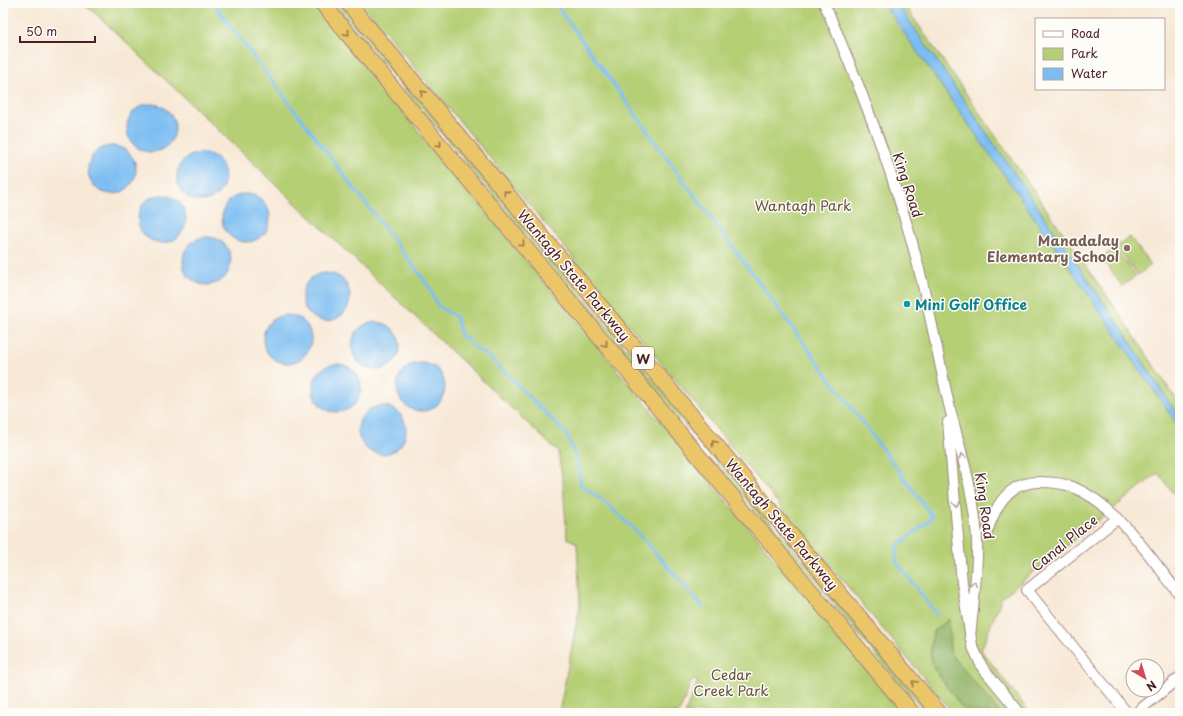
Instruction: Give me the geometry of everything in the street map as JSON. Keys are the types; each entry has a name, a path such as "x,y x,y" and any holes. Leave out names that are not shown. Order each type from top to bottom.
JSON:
{"highway":[{"name":"Wantagh State Parkway","path":"322,3 912,713"},
{"name":"Wantagh State Parkway","path":"348,3 939,713"}],"street":[{"name":"King Road","path":"824,3 865,99 911,240 965,466 976,524 976,564 970,637"},
{"name":"King Road","path":"944,382 962,583 970,637 974,652 982,667 1020,713"},
{"path":"987,532 994,512 1001,501 1016,487 1027,482 1052,482 1075,487 1098,501 1118,518 1180,596"},
{"name":"Canal Place","path":"1118,518 1027,590 1127,713"},
{"path":"1136,713 1180,677"}],"green space":[{"name":"Cedar Creek Park","path":"80,3 312,3 903,713 685,713 698,681 692,680 679,713 559,713 580,605 577,543 567,538 563,483 558,452 94,12"},
{"path":"333,3 340,3 930,713 925,713 885,666"},
{"name":"Wantagh Park","path":"361,3 903,3 1127,325 1180,405 1180,502 1158,473 1002,597 981,650 1030,713 953,713"},
{"path":"1130,237 1151,265 1138,275 1117,246"},
{"path":"1115,248 1136,276 1122,286 1102,258"},
{"path":"949,619 950,653 1000,713 966,713 934,669 930,654 933,632"}],"water":[{"path":"883,3 897,3 1124,332 1180,419 1180,428 1079,281"},
{"path":"146,104 156,104 165,108 171,114 174,119 174,137 165,148 156,152 146,152 137,148 131,142 127,133 127,123 131,114 137,108"},
{"path":"107,146 117,146 126,150 132,156 135,161 135,179 126,190 117,194 107,194 98,190 92,184 88,175 88,165 92,156 98,150"},
{"path":"196,153 206,153 218,160 225,172 225,182 218,194 206,201 196,201 188,197 181,190 177,182 177,172 181,164 188,157"},
{"path":"241,194 251,194 260,198 266,204 269,209 269,227 260,238 251,242 241,242 232,238 226,232 222,223 222,213 226,204 232,198"},
{"path":"157,195 167,195 179,202 186,214 186,224 179,236 167,243 157,243 149,239 142,232 138,224 138,214 142,206 149,199"},
{"path":"202,237 212,237 221,241 227,247 230,252 230,270 221,281 212,285 202,285 193,281 187,275 183,266 183,256 187,247 193,241"},
{"path":"321,273 331,273 340,277 346,283 349,288 349,306 340,317 331,321 321,321 312,317 306,311 302,302 302,292 306,283 312,277"},
{"path":"282,315 292,315 301,319 307,325 310,330 310,348 301,359 292,363 282,363 273,359 267,353 263,344 263,334 267,325 273,319"},
{"path":"371,322 381,322 393,329 400,341 400,351 393,363 381,370 371,370 363,366 356,359 352,351 352,341 356,333 363,326"},
{"path":"416,363 426,363 435,367 441,373 444,378 444,396 435,407 426,411 416,411 407,407 401,401 397,392 397,382 401,373 407,367"},
{"path":"332,364 342,364 354,371 361,383 361,393 354,405 342,412 332,412 324,408 317,401 313,393 313,383 317,375 324,368"},
{"path":"377,406 387,406 396,410 402,416 405,421 405,439 396,450 387,454 377,454 368,450 362,444 358,435 358,425 362,416 368,410"}],"waterway":[{"path":"213,3 428,285 438,306 456,317 461,336 469,340 476,349 486,354 566,433 576,457 581,485 598,497 631,526 703,607"},
{"path":"555,3 672,165 932,516 929,521 897,546 896,561 937,615"}],"place":[{"name":"Manadalay Elementary School","path":"1127,248"},
{"name":"Mini Golf Office","path":"907,304"}]}
